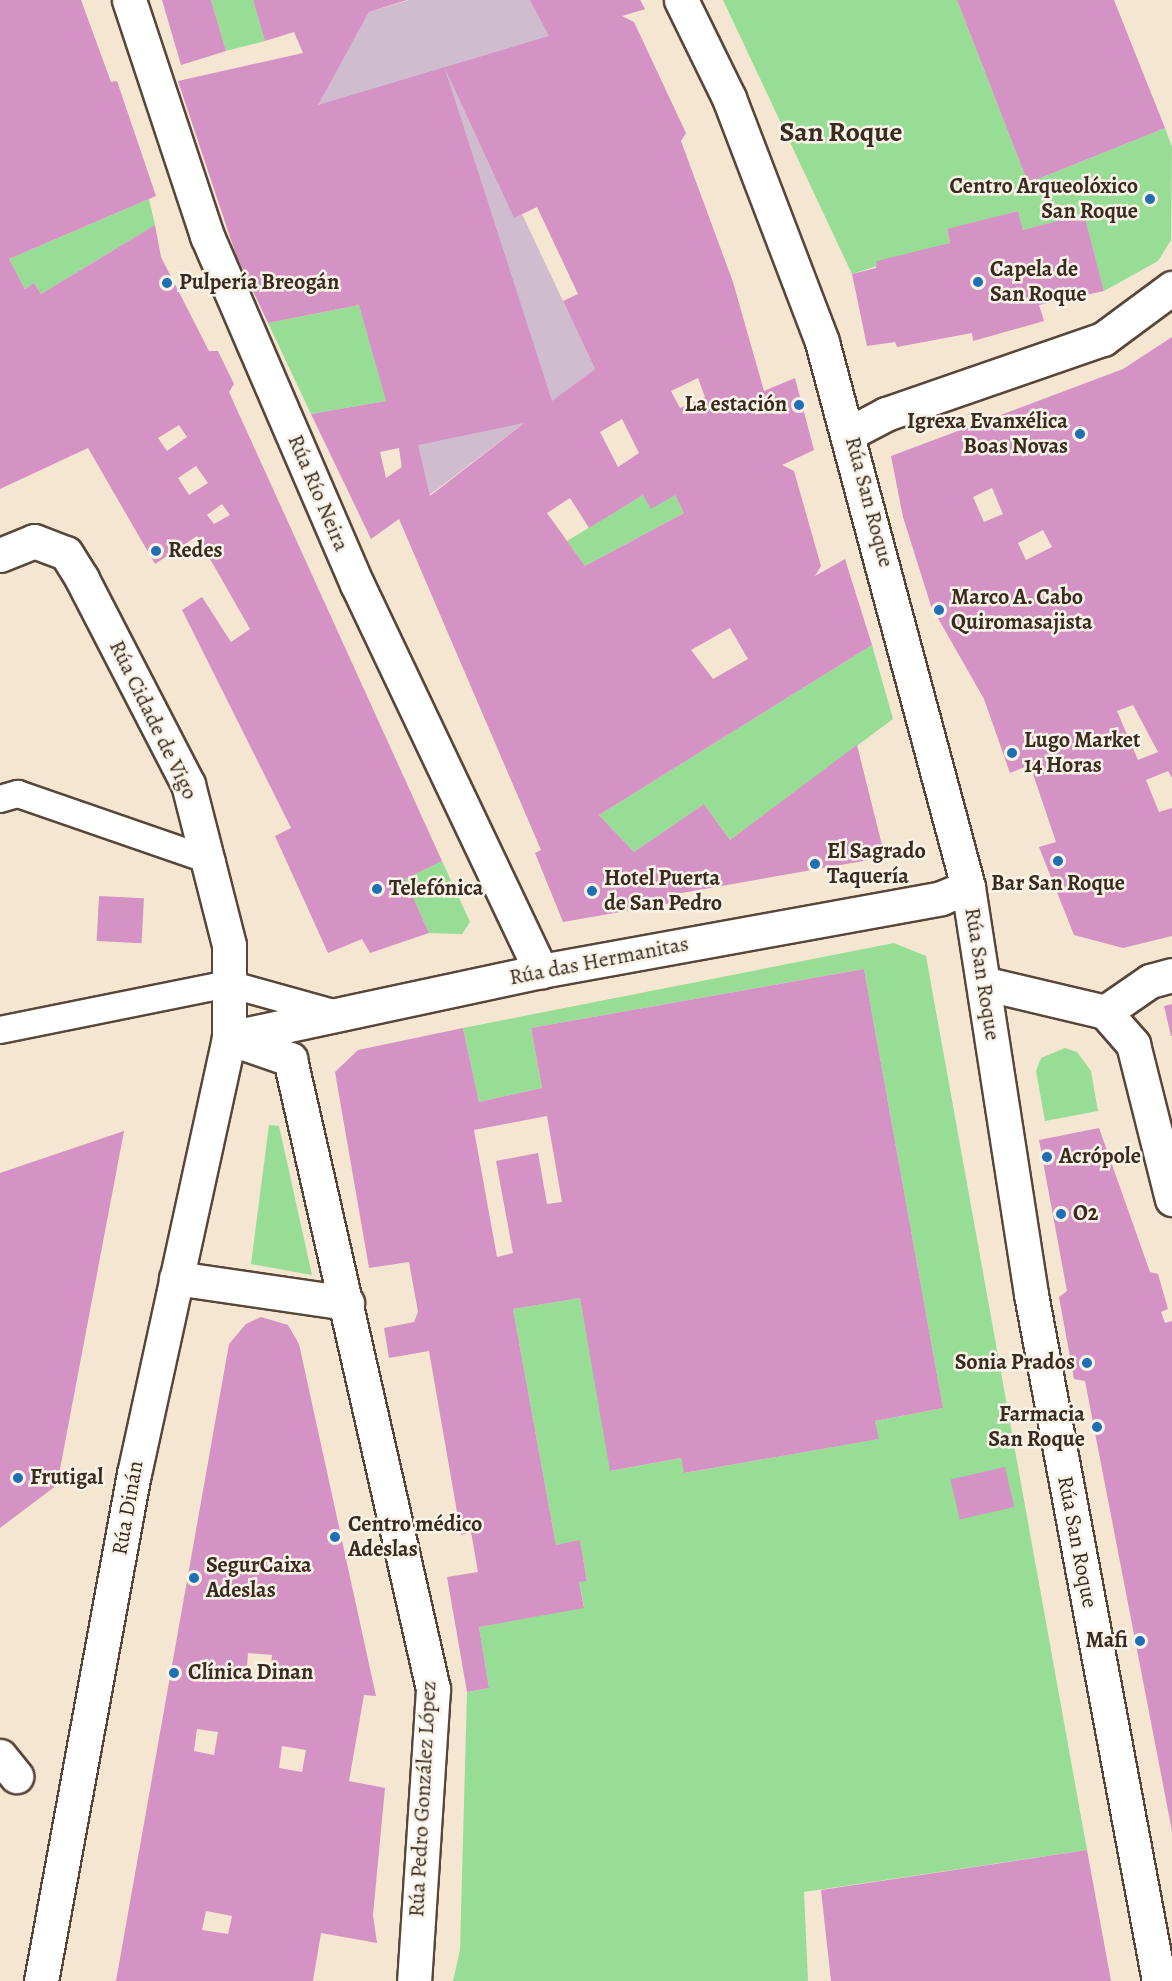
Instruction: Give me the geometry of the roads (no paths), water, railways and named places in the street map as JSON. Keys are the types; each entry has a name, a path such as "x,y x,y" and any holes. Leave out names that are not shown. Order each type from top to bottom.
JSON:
{"street":[{"name":"Rúa Río Neira","path":"129,0 207,236 357,584 541,971"},
{"name":"Rúa San Roque","path":"681,0 733,109 850,433 968,887 987,984 1033,1306 1159,1981"},
{"path":"850,433 886,414 1103,339 1172,288"},
{"name":"Rúa Cidade de Vigo","path":"0,555 34,541 66,553 188,784 212,861 229,945 229,1038"},
{"name":"Rúa das Hermanitas","path":"229,1038 541,971 941,897 968,887"},
{"path":"1105,1012 1150,981 1172,975"},
{"path":"987,984 1105,1012 1133,1044 1172,1199"},
{"name":"Rúa Dinán","path":"41,1981 134,1473 229,1038"},
{"name":"Rúa Pedro González López","path":"229,1038 290,1059 433,1689 414,1981"},
{"path":"176,1278 347,1303"}],"lane":[{"path":"0,799 18,794 212,861"},
{"path":"0,1030 229,984 337,1014"}],"place":[{"name":"Centro Arqueolóxico San Roque","path":"1150,199"},
{"name":"Capela de San Roque","path":"978,282"},
{"name":"Pulpería Breogán","path":"167,283"},
{"name":"La estación","path":"799,405"},
{"name":"Igrexa Evanxélica Boas Novas","path":"1080,434"},
{"name":"Redes","path":"156,551"},
{"name":"Marco A. Cabo Quiromasajista","path":"939,610"},
{"name":"Lugo Market 14 Horas","path":"1012,753"},
{"name":"Bar San Roque","path":"1058,861"},
{"name":"El Sagrado Taquería","path":"815,864"},
{"name":"Telefónica","path":"377,889"},
{"name":"Hotel Puerta de San Pedro","path":"592,891"},
{"name":"Acrópole","path":"1047,1157"},
{"name":"O2","path":"1061,1214"},
{"name":"Sonia Prados","path":"1087,1363"},
{"name":"Farmacia San Roque","path":"1097,1427"},
{"name":"Frutigal","path":"18,1478"},
{"name":"Centro médico Adeslas","path":"335,1537"},
{"name":"SegurCaixa Adeslas","path":"194,1578"},
{"name":"Mafi","path":"1140,1641"},
{"name":"Clínica Dinan","path":"174,1673"}],"district":[{"name":"San Roque","path":"841,132"}]}
